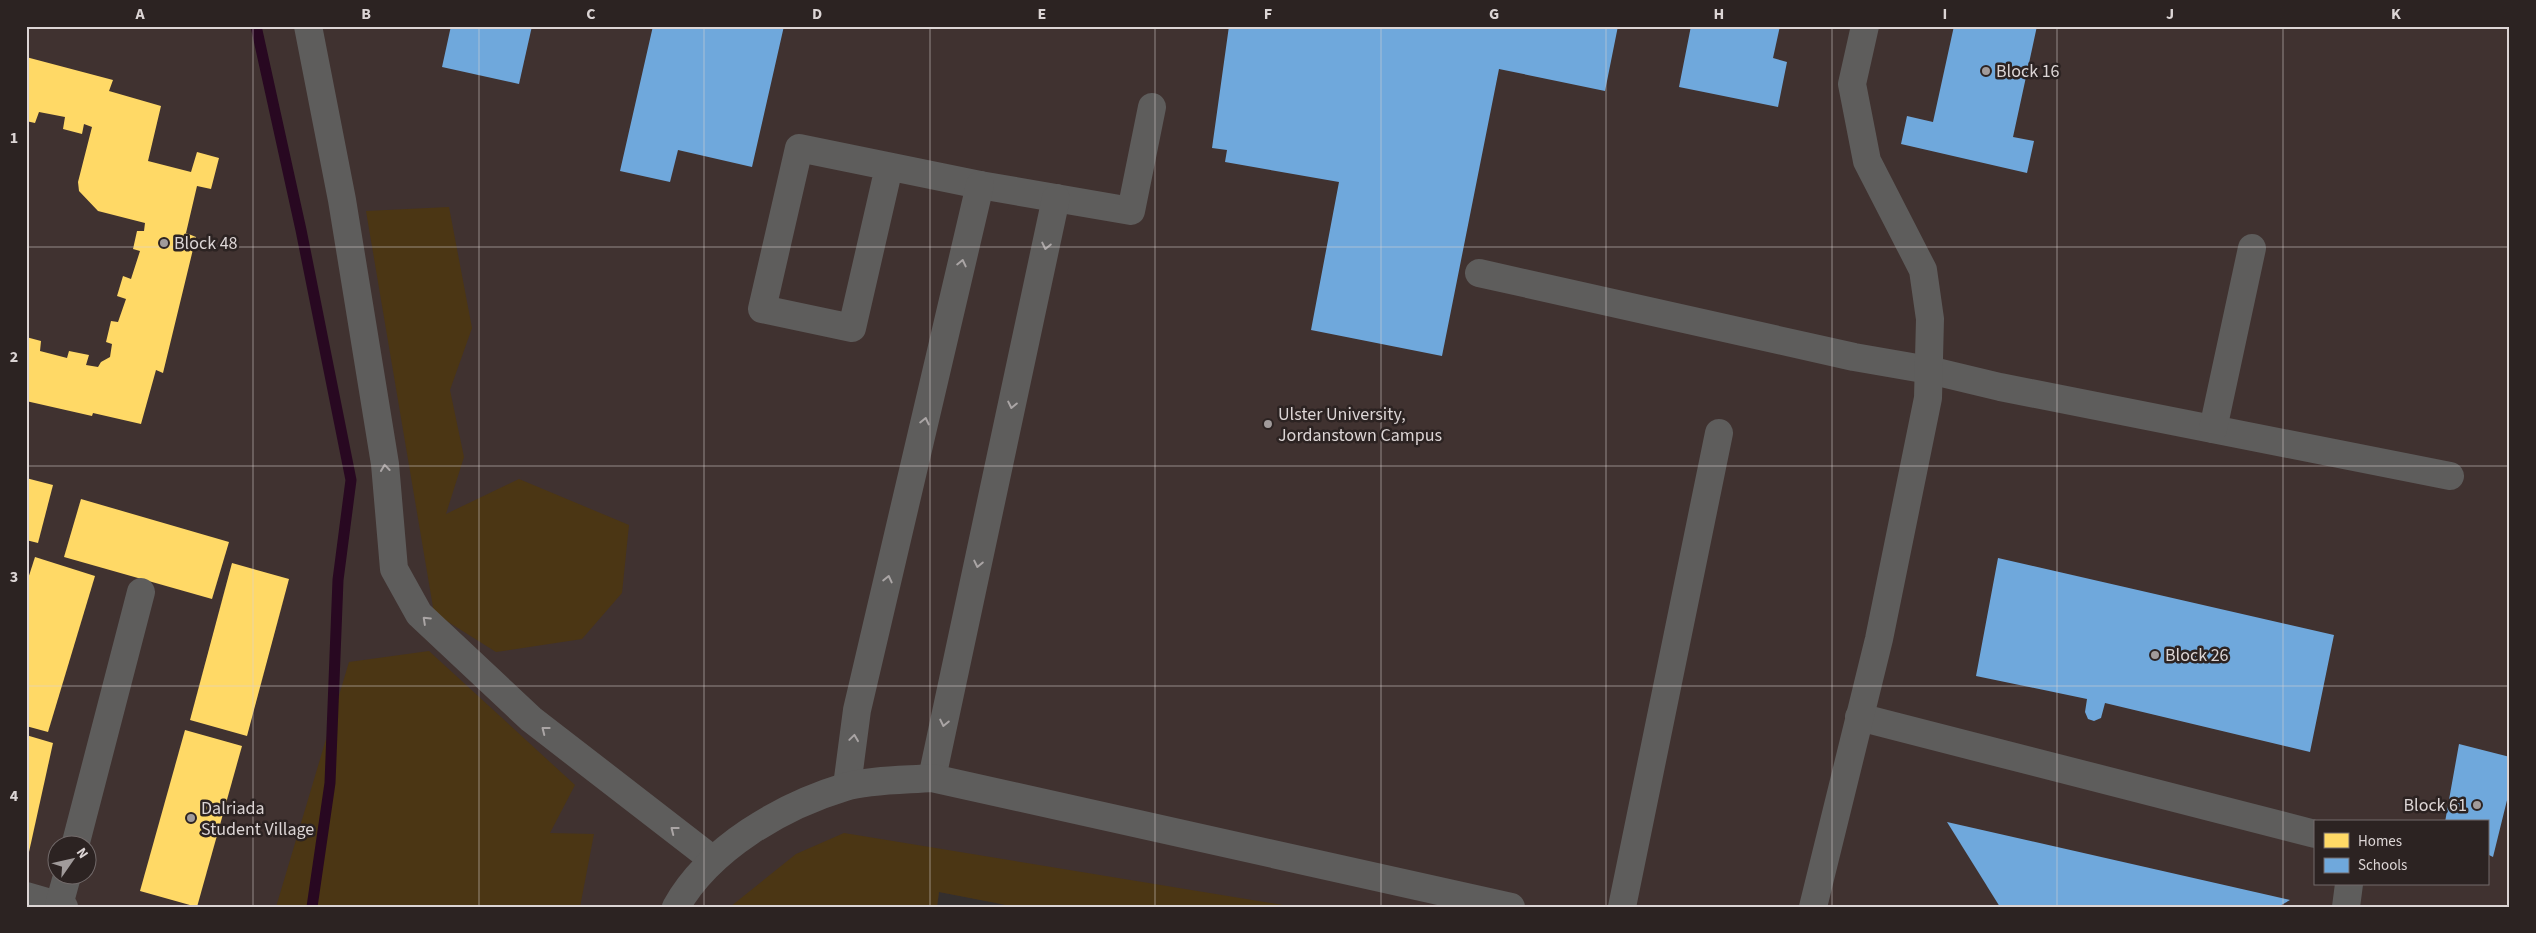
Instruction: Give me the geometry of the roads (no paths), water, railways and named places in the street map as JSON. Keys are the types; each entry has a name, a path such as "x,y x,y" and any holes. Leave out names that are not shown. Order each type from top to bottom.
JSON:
{"lane":[{"path":"308,26 342,200 385,464 394,569 419,614 531,719 712,859"},
{"path":"1813,907 1879,639 1928,398 1930,319 1923,270 1867,160 1852,84 1865,26"},
{"path":"889,167 852,328 762,309 799,148 980,186 1131,211 1152,107"},
{"path":"847,786 858,710 980,186"},
{"path":"932,778 1056,198"},
{"path":"2213,429 2252,248"},
{"path":"1478,273 1854,357 1929,370 2450,476"},
{"path":"1622,907 1719,434"},
{"path":"77,836 141,592"},
{"path":"1859,717 2314,834"},
{"path":"676,907 712,859 780,811 847,786 932,778 1511,907"},
{"path":"26,896 61,906 65,886"},
{"path":"2346,907 2348,886"}],"waterway":[{"path":"256,26 301,230 351,480 338,580 330,783 312,907"}],"place":[{"name":"Block 16","path":"1986,71"},
{"name":"Block 48","path":"164,243"},
{"name":"Ulster University, Jordanstown Campus","path":"1268,424"},
{"name":"Block 26","path":"2155,655"},
{"name":"Block 61","path":"2477,805"},
{"name":"Dalriada Student Village","path":"191,818"}]}
